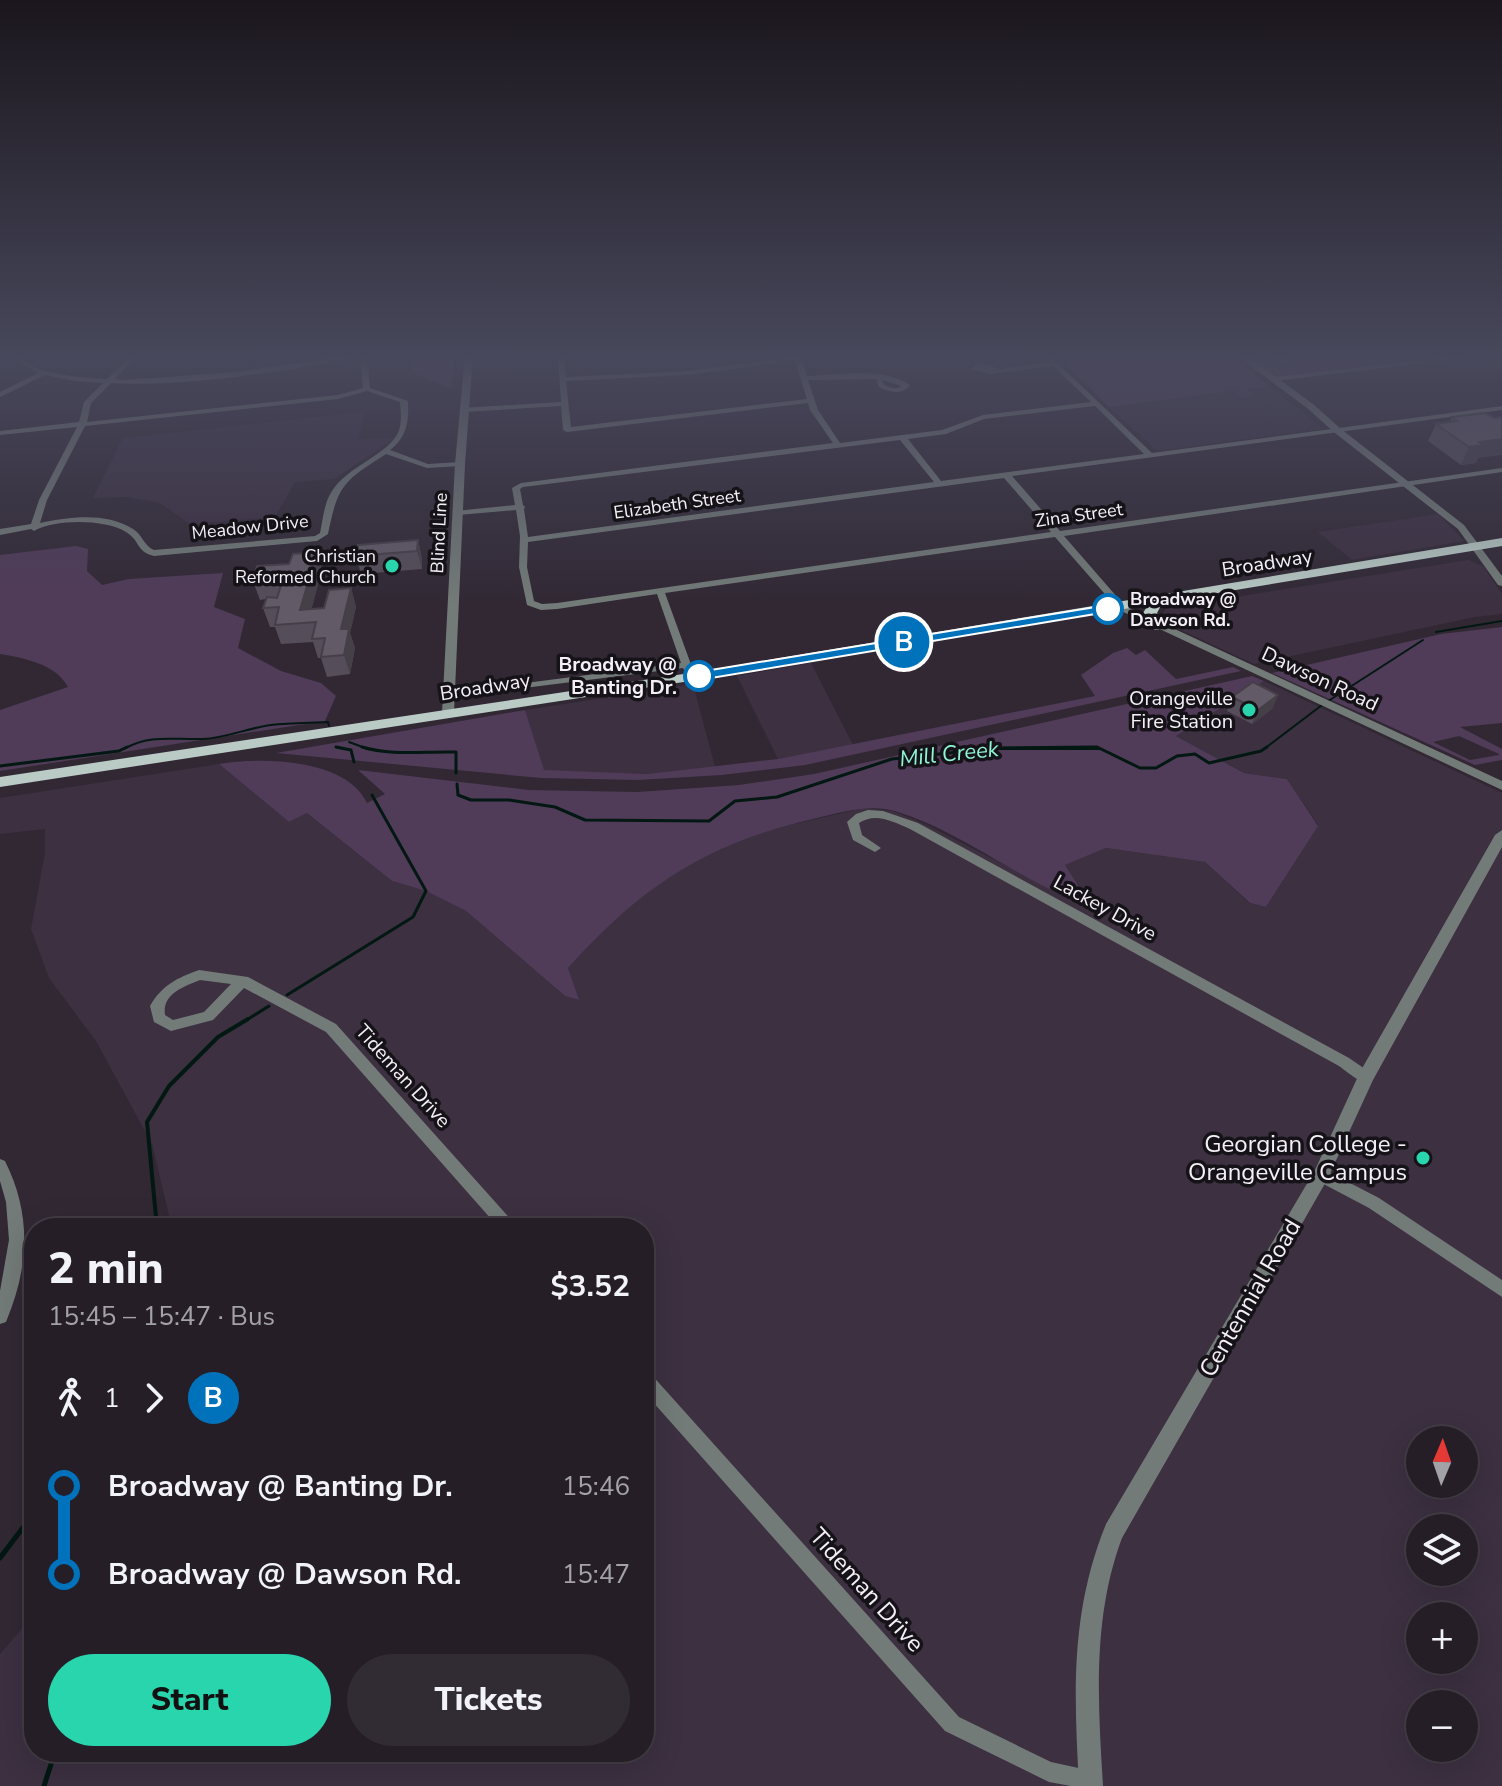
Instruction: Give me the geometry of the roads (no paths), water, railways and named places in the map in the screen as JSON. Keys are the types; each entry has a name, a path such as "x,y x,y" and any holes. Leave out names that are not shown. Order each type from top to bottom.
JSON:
{"main road":[{"name":"Broadway","path":"0,782 448,713 688,671 1121,607 1477,549 1502,542"},
{"name":"Broadway","path":"1477,549 1502,549"},
{"path":"1158,600 1150,613 1158,626"}],"street":[{"path":"34,528 43,500 75,438"},
{"name":"Meadow Drive","path":"0,532 86,521 113,523 130,531 149,552 308,540 324,534 335,492 350,474 385,451 398,438"},
{"name":"Blind Line","path":"448,713 462,438"},
{"path":"834,438 838,445"},
{"path":"523,540 521,507 516,488 529,483 900,438"},
{"path":"903,438 940,485"},
{"path":"1132,438 1151,456"},
{"name":"Elizabeth Street","path":"523,540 1283,438"},
{"path":"1347,438 1461,527 1502,583"},
{"path":"385,451 427,466 460,464"},
{"name":"Zina Street","path":"523,540 523,567 530,603 541,607 557,606 1502,470"},
{"path":"1007,476 1121,607"},
{"path":"458,513 521,507"},
{"path":"463,694 688,671 660,591"},
{"name":"Dawson Road","path":"1121,607 1502,786"},
{"name":"Lackey Drive","path":"875,848 857,837 853,822 862,814 880,813 914,826 1344,1062 1366,1077"},
{"name":"Centennial Road","path":"1090,1782 1088,1631 1102,1561 1114,1532 1321,1175 1366,1077 1502,835"},
{"name":"Tideman Drive","path":"243,981 208,1016 171,1026 159,1018 157,1006 163,995 177,984 199,975 243,981 331,1028 500,1218"},
{"path":"0,1166 17,1218 11,1278 0,1316"},
{"path":"1321,1175 1374,1203 1502,1289"},
{"name":"Tideman Drive","path":"654,1390 952,1724 1049,1772 1090,1782"}],"waterway":[{"name":"Mill Creek","path":"1436,632 1502,621"},
{"name":"Mill Creek","path":"1264,749 1322,705 1423,640"},
{"path":"124,749 143,741 212,738 271,725 328,722 329,726"},
{"name":"Mill Creek","path":"349,742 364,748"},
{"path":"0,766 119,751 127,747"},
{"path":"344,749 336,747 351,750 354,762"},
{"name":"Mill Creek","path":"457,784 458,795 471,800 509,800 555,807 585,820 709,821 735,801 777,797 892,759 996,748 1097,747 1140,768 1156,768 1177,756 1195,754 1209,763 1264,749"},
{"name":"Mill Creek","path":"364,748 396,752 456,752 456,773"},
{"name":"Mill Creek","path":"364,748 368,749"},
{"name":"Mill Creek","path":"991,749 1100,749"},
{"path":"287,995 413,917 426,891 372,795"},
{"path":"245,1021 269,1006"},
{"path":"156,1218 147,1122 169,1086 218,1037 248,1019"},
{"path":"0,1558 24,1526"},
{"path":"44,1786 52,1762"}],"place":[{"name":"Christian Reformed Church","path":"392,566"},
{"name":"Broadway @ Dawson Rd.","path":"1108,609"},
{"name":"Broadway @ Banting Dr.","path":"699,676"},
{"name":"Orangeville Fire Station","path":"1249,710"},
{"name":"Georgian College - Orangeville Campus","path":"1423,1158"}]}
